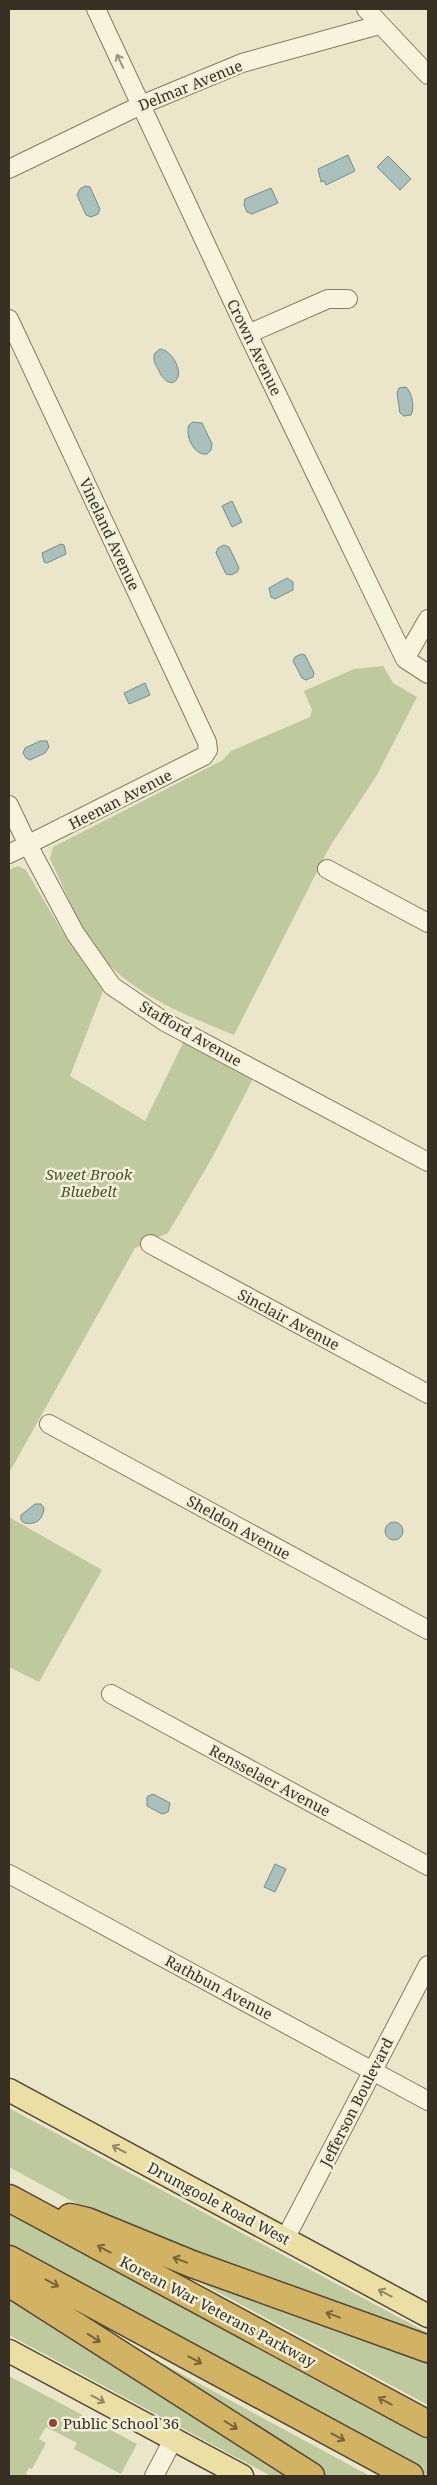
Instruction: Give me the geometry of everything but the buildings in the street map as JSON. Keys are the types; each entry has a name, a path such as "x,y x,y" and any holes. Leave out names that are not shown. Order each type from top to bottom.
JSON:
{"highway":[{"path":"16,2202 87,2221 192,2264 428,2349"},
{"name":"Korean War Veterans Parkway","path":"16,2202 428,2424"},
{"path":"9,2259 410,2476"},
{"path":"9,2283 311,2476"}],"main road":[{"name":"Drumgoole Road West","path":"9,2090 428,2316"},
{"path":"9,2351 242,2476"}],"street":[{"name":"Crown Avenue","path":"96,9 248,334 405,659"},
{"path":"366,9 428,75"},
{"name":"Delmar Avenue","path":"9,169 141,105 242,63 379,25"},
{"path":"248,334 328,299 348,299"},
{"name":"Vineland Avenue","path":"9,319 208,742 208,750"},
{"path":"428,619 405,659 428,674"},
{"name":"Heenan Avenue","path":"9,854 204,756 208,750"},
{"name":"Stafford Avenue","path":"9,805 75,933 112,986 165,1022 428,1162"},
{"path":"327,869 428,923"},
{"name":"Sinclair Avenue","path":"150,1244 428,1394"},
{"name":"Sheldon Avenue","path":"49,1424 428,1630"},
{"name":"Rensselaer Avenue","path":"111,1694 428,1866"},
{"name":"Rathbun Avenue","path":"9,1874 428,2101"},
{"name":"Jefferson Boulevard","path":"285,2239 428,1965"},
{"path":"154,2476 173,2440"}],"green space":[{"path":"383,666 393,683 417,697 377,775 329,848 234,1035 175,1010 138,989 121,976 106,962 81,925 50,859 53,847 223,760 231,751 310,717 312,710 304,691 354,669"},
{"name":"Sweet Brook Bluebelt","path":"18,866 26,870 63,933 103,991 70,1076 145,1121 184,1041 253,1079 212,1158 168,1233 135,1248 9,1473 9,870"},
{"path":"9,1517 102,1570 39,1682 9,1667"},
{"path":"9,2108 428,2333 428,2342 127,2231 9,2167"},
{"path":"9,2213 428,2439 428,2475 9,2247"},
{"path":"186,2275 428,2357 428,2405"},
{"path":"9,2293 294,2476 271,2476 9,2335"},
{"path":"160,2363 370,2476 322,2476 158,2364"},
{"name":"Public School 36","path":"9,2376 137,2444 121,2474 74,2449 77,2443 46,2427 39,2439 46,2443 32,2469 29,2468 26,2473 28,2476 9,2476"}],"water":[{"path":"348,155 355,171 326,185 324,181 321,182 318,169"},
{"path":"388,156 411,179 400,190 377,167"},
{"path":"85,186 90,187 100,209 98,214 91,217 86,215 77,195 80,189"},
{"path":"271,188 278,203 252,214 247,212 244,205 245,199"},
{"path":"160,349 167,352 176,363 178,376 174,382 171,383 165,380 156,365 154,356"},
{"path":"406,387 411,396 413,408 411,415 404,416 400,413 397,393 399,388"},
{"path":"193,422 202,423 212,444 211,450 207,454 198,452 190,440 188,429 189,425"},
{"path":"232,501 242,522 232,527 222,506"},
{"path":"61,544 64,545 66,554 47,563 44,562 42,553"},
{"path":"224,545 229,547 239,568 237,572 231,575 226,574 216,553 218,548"},
{"path":"287,578 293,582 293,590 275,599 271,597 269,588"},
{"path":"301,654 305,655 314,673 313,677 306,680 302,678 293,661 295,657"},
{"path":"145,683 150,695 129,704 124,693"},
{"path":"40,741 47,741 49,747 45,753 30,760 26,758 23,753 25,748"},
{"path":"35,1504 41,1504 44,1508 42,1516 38,1521 24,1523 21,1520 21,1515"},
{"path":"390,1522 398,1522 403,1527 401,1538 390,1540 385,1535 385,1527"},
{"path":"153,1794 170,1803 168,1812 162,1814 147,1806 147,1797"},
{"path":"275,1864 286,1869 275,1892 264,1887"}],"place":[{"name":"Public School 36","path":"53,2423"}]}
